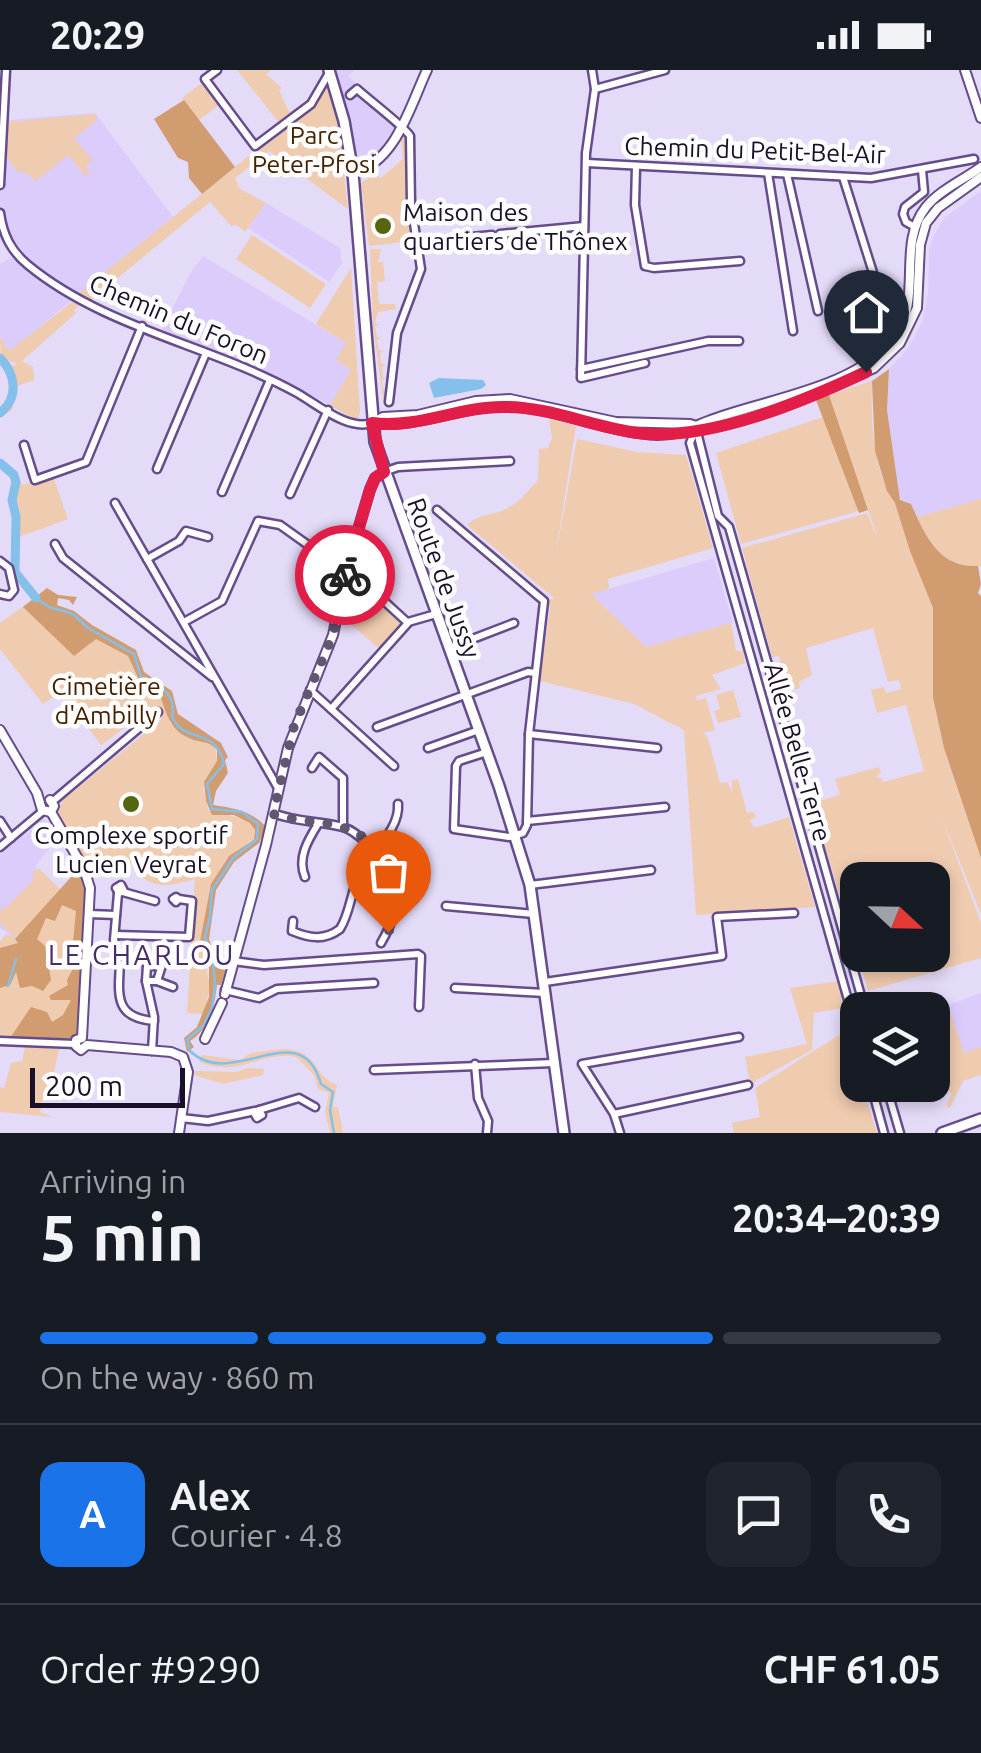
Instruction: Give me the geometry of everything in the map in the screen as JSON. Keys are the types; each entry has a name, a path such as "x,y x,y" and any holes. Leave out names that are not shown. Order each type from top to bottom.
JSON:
{"main road":[{"name":"Route de Jussy","path":"329,71 339,98 353,170 372,423 384,472 487,752 530,885 564,1133"},
{"path":"942,1133 981,1119"}],"street":[{"path":"0,184 6,70"},
{"path":"217,70 205,79 254,146 310,104 329,71"},
{"path":"353,170 374,163 390,147 427,70"},
{"path":"592,70 595,88 587,163 581,378 645,363"},
{"path":"595,88 665,70"},
{"path":"965,70 981,118"},
{"path":"350,95 357,89 410,136 410,188 421,269 397,333 389,402"},
{"name":"Chemin du Petit-Bel-Air","path":"587,163 879,178 978,163"},
{"path":"372,423 406,423 507,406 639,433 674,434 696,428 706,430 768,412 843,383 882,362 908,331 916,308 919,228 934,199 978,163"},
{"path":"636,166 635,206 645,266 740,261"},
{"name":"Chemin du Petit-Bel-Air","path":"919,228 903,214 905,207 924,192 922,170"},
{"path":"768,173 793,331"},
{"path":"788,174 818,311"},
{"path":"919,228 938,208 981,176"},
{"path":"843,177 875,278"},
{"name":"Chemin du Foron","path":"0,213 8,241 27,265 80,300 270,380 356,425 372,423"},
{"path":"418,242 584,226"},
{"path":"24,445 35,480 86,462 142,326"},
{"path":"581,370 708,342 739,341"},
{"path":"157,470 206,353"},
{"path":"222,492 270,380"},
{"path":"290,494 328,410"},
{"name":"Allée Belle-Terre","path":"696,428 690,443 845,992"},
{"name":"Allée Belle-Terre","path":"696,428 718,516 728,528 860,992"},
{"path":"206,1040 224,996 290,738 333,635 347,569 375,478 398,467 510,461"},
{"path":"116,503 278,788"},
{"path":"437,510 544,602 530,734 526,830 516,836 454,829 456,766 459,761 487,752"},
{"path":"184,622 222,601 258,521 280,526 347,569 408,622"},
{"path":"147,559 179,541 186,531 208,537"},
{"path":"55,544 63,558 217,681"},
{"path":"0,561 10,568 14,590 10,596 0,594"},
{"path":"330,709 408,622 436,614"},
{"path":"449,648 514,623"},
{"path":"377,728 535,672"},
{"path":"310,690 394,766"},
{"path":"0,847 158,712"},
{"path":"0,726 87,874 90,914 81,1042"},
{"path":"428,748 479,730"},
{"path":"530,734 657,748"},
{"path":"312,768 319,757 342,778 343,827"},
{"path":"293,921 292,931 302,935 318,938 336,932 344,922 361,871 393,826 398,804"},
{"path":"527,821 665,807"},
{"path":"273,814 343,827 358,834 391,868 396,898 394,920 381,943"},
{"path":"0,821 10,838"},
{"path":"305,877 304,852 318,824"},
{"path":"530,885 651,870"},
{"path":"155,900 120,892 114,938 189,936 192,902 179,899"},
{"path":"446,906 535,914"},
{"path":"455,988 545,987 722,956 717,916 794,913"},
{"path":"90,914 116,915"},
{"path":"156,981 164,942"},
{"path":"233,962 264,965 418,954 419,1007"},
{"path":"120,964 118,992 122,1006 136,1019 154,1021"},
{"path":"152,1051 154,1021 146,981 148,966 184,964"},
{"path":"146,981 173,987"},
{"path":"224,996 259,998 277,988 374,983"},
{"path":"620,1133 614,1114 582,1064 739,1036"},
{"path":"0,1041 81,1042 181,1056 187,1063 188,1076 179,1133"},
{"path":"374,1070 556,1063"},
{"path":"475,1064 478,1098 488,1121 487,1133"},
{"path":"614,1114 748,1086"},
{"path":"181,1118 208,1121 299,1098 315,1107"},
{"path":"876,1102 884,1133"},
{"path":"891,1102 900,1133"}],"shaded area":[{"path":"335,70 354,70 348,76 397,122 384,147 366,158 357,155"},
{"path":"184,100 235,167 202,194 189,178 188,162 178,158 154,119"},
{"path":"0,111 7,120 95,113 173,217 9,352 0,337 0,264 16,255 0,213"},
{"path":"981,191 981,499 917,517 911,504 900,500 887,410 889,369 909,347 923,319 933,237 944,218"},
{"path":"266,203 340,248 342,263 329,282 248,228"},
{"path":"203,256 346,343 352,370 330,405 287,382 162,330 189,275"},
{"path":"889,369 887,410 900,500 911,504 928,538 943,555 953,562 978,566 981,858 944,748 933,698 933,608 875,451 872,381"},
{"path":"829,395 868,510 859,513 816,400"},
{"path":"714,558 733,623 646,647 591,594"},
{"path":"47,588 58,595 77,597 73,605 58,598 57,605 74,611 136,650 144,672 172,691 178,714 221,743 228,757 228,773 216,791 213,805 249,814 266,827 259,843 234,862 216,890 209,939 218,966 226,969 221,985 217,985 210,1017 190,1041 194,1047 187,1052 184,1038 197,1027 209,997 209,968 200,941 211,884 229,856 254,840 255,830 234,815 212,815 204,782 217,761 217,750 177,730 159,692 140,682 128,656 96,639 74,656 23,607"},
{"path":"42,819 49,822 58,838 36,865 27,926 15,939 0,928 0,855"},
{"path":"82,865 88,878 82,1038 10,1038 31,1007 47,1012 52,1022 63,1015 71,1000 51,1000 49,996 68,985 77,961 73,942 76,911 62,905 55,921 46,918 37,939 45,946 51,980 43,991 32,986 20,988 16,972 10,985 0,988 0,948 18,943 15,939"},
{"path":"981,993 981,1047 964,1053 950,1004"}],"green space":[{"path":"237,70 271,70 266,74 282,88 279,90 289,112 310,101 281,125"},
{"name":"Parc Peter-Pfosi","path":"327,82 338,123 348,209 269,151 235,178 240,189 266,203 245,232 237,225 231,226 210,202 91,300 78,294 309,107"},
{"path":"200,84 220,104 199,120 182,98"},
{"path":"94,114 98,119 74,138 92,160 85,167 90,173 86,176 68,155 36,181 23,171 19,173 6,157 7,122"},
{"path":"408,136 407,175 414,241 369,246 361,183 376,174 381,178 403,159 401,139"},
{"path":"252,235 326,284 310,308 236,259"},
{"path":"370,249 381,249 378,262 383,262 385,281 377,282 379,304 395,304 396,309 378,312 375,323 379,325 375,326 377,337 381,338 377,340 379,350 384,352 380,353 381,363 386,366 382,367 387,379 382,380 383,388 389,389 384,405 373,327"},
{"path":"351,268 360,412 353,419 330,405 351,370 336,360 346,343 316,324"},
{"path":"72,302 80,305 74,310 76,313 22,361 33,367 34,380 17,386 12,410 0,418 13,388 10,367 17,364 1,357 0,337 9,351"},
{"path":"872,381 877,460 933,608 933,698 944,748 981,858 981,914 940,813 981,923 981,958 950,967 950,862 840,862 840,897 824,844 819,801 840,795 835,779 879,767 881,773 876,777 883,782 924,771 906,705 877,713 871,690 884,687 886,693 901,689 899,680 888,682 873,628 806,648 812,675 799,682 800,688 788,691 779,656 772,657 742,548 867,513 879,542 829,395"},
{"path":"823,417 859,511 741,544 716,453"},
{"path":"549,419 576,426 555,559 577,439 637,452 686,455 713,548 608,579 609,589 591,594 646,647 731,623 736,651 743,651 745,663 712,675 721,689 696,696 697,700 706,698 715,730 703,733 708,738 720,783 727,782 732,791 732,781 738,779 747,813 754,812 756,817 750,820 754,828 789,817 815,907 696,915 684,730 634,704 540,681 548,600 554,598 467,525 511,506 538,480 539,449 548,448 552,438"},
{"path":"0,459 22,485 53,476 68,519 16,538 18,517 14,498 18,484"},
{"path":"981,499 981,566 958,563 940,554 917,517"},
{"path":"357,579 406,622 381,650 342,617 346,593"},
{"name":"Cimetière d'Ambilly","path":"35,598 128,656 140,682 159,691 170,723 215,747 217,761 203,788 208,810 254,826 254,840 226,859 210,888 200,940 210,986 204,1014 187,1013 195,879 176,884 151,882 131,863 91,871 57,811 63,800 162,719 151,708 101,745 61,691 43,704 0,649 0,623"},
{"path":"733,690 741,717 718,723 714,711 720,709 716,695"},
{"path":"82,865 76,1040 0,1036 0,942 6,934 16,938 0,923 0,910 34,879 32,874 38,868 60,889"},
{"path":"862,972 933,972 868,991"},
{"path":"839,981 840,1009 814,1013 812,1050 750,1084 745,1057 807,1044 790,988"},
{"path":"950,1011 964,1053 981,1047 981,1075 963,1081 950,1108 946,1106 952,1093"},
{"path":"840,1035 840,1102 867,1102 877,1133 734,1133 732,1123 760,1117 755,1088"},
{"path":"26,1043 60,1046 49,1093 45,1093 40,1112 52,1117 0,1112 0,1087 4,1088 11,1063 22,1061"},
{"path":"281,1049 309,1057 337,1085 333,1107 338,1107 343,1133 330,1133 325,1112 329,1093 318,1089 314,1075 296,1057 271,1057 227,1067 199,1062 202,1055 240,1060 251,1053"},
{"path":"264,1069 263,1075 223,1084 194,1075 195,1071 237,1072"}],"water":[{"path":"439,378 483,380 486,385 434,398 429,383"}],"waterway":[{"path":"0,358 13,386 10,400 0,413"},
{"path":"0,463 16,482 12,500 16,517 15,572 36,598"},
{"path":"36,598 49,607 73,614 88,628 134,654 141,677 170,697 178,726 214,744 220,752 224,764 207,784 212,809 242,812 258,824 257,839 233,858 212,890 205,937 213,960 212,1008 204,1025 187,1040 190,1051 207,1061 225,1063 298,1054 311,1064 321,1084 333,1092 330,1110 334,1133"},
{"path":"8,986 16,959"}],"way so far":[{"path":"345,575 333,635 294,726 273,814 343,827 358,834 383,857 389,864 396,890 394,920 388,932"}],"place":[{"name":"Maison des quartiers de Thônex","path":"383,226"},
{"name":"Complexe sportif Lucien Veyrat","path":"131,804"}],"district":[{"name":"LE CHARLOU","path":"142,954"}],"route":[{"path":"345,575 370,490 375,478 384,472 372,423 406,423 507,406 618,430 680,434 768,412 866,372"}]}
